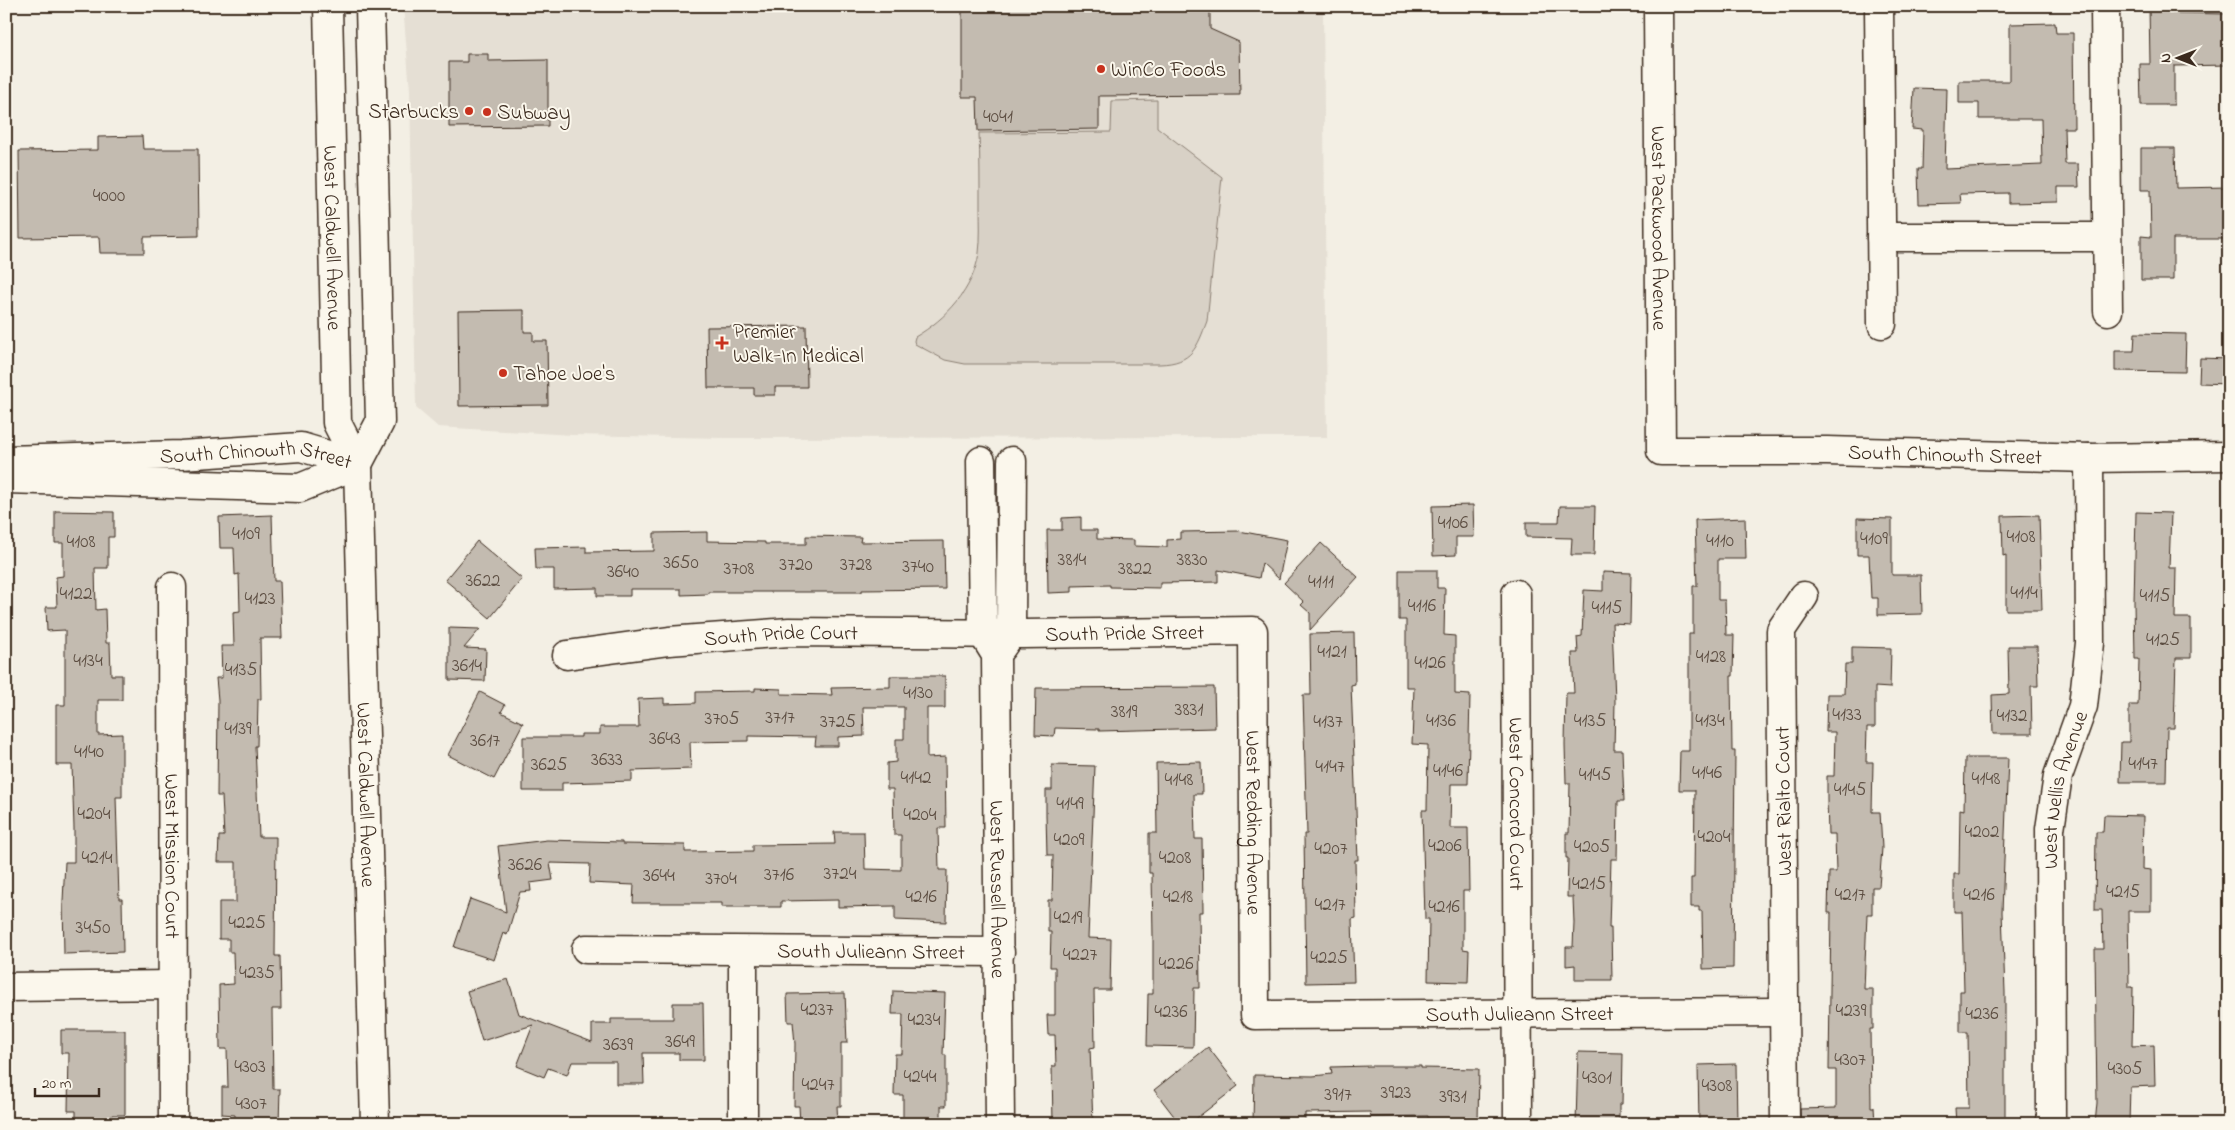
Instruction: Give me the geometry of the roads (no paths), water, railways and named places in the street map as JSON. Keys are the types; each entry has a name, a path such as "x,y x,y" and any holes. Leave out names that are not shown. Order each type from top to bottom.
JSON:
{"street":[{"name":"West Caldwell Avenue","path":"328,6 337,423 358,464 374,1124"},
{"name":"West Caldwell Avenue","path":"358,464 380,422 369,6"},
{"name":"West Packwood Avenue","path":"1658,6 1661,451"},
{"path":"1879,6 1882,324"},
{"path":"2106,6 2106,237 2108,311"},
{"path":"1881,237 2106,237"},
{"name":"South Chinowth Street","path":"6,460 181,455 301,447 358,464"},
{"name":"South Chinowth Street","path":"1661,451 1827,451 2089,458 2229,456"},
{"name":"West Nellis Avenue","path":"2050,1124 2050,829 2058,776 2083,706 2090,643 2089,458"},
{"name":"West Russell Avenue","path":"981,461 996,639 1000,1124"},
{"name":"West Russell Avenue","path":"996,639 1012,461"},
{"name":"South Chinowth Street","path":"6,479 300,488 358,464"},
{"name":"West Mission Court","path":"172,587 173,1124"},
{"name":"West Concord Court","path":"1516,594 1518,1124"},
{"name":"West Rialto Court","path":"1785,1124 1781,630 1804,596"},
{"name":"South Pride Street","path":"996,639 1253,631"},
{"name":"West Redding Avenue","path":"1253,631 1255,1015"},
{"name":"South Pride Court","path":"567,655 669,641 789,632 996,639"},
{"name":"South Julieann Street","path":"586,949 1000,952"},
{"path":"743,951 743,1124"},
{"path":"6,987 172,985"},
{"name":"South Julieann Street","path":"1255,1015 1784,1012"}],"place":[{"name":"WinCo Foods","path":"1101,69"},
{"name":"Starbucks","path":"469,111"},
{"name":"Subway","path":"487,112"},
{"name":"Premier Walk-In Medical","path":"722,343"},
{"name":"Tahoe Joe's","path":"503,373"}]}
